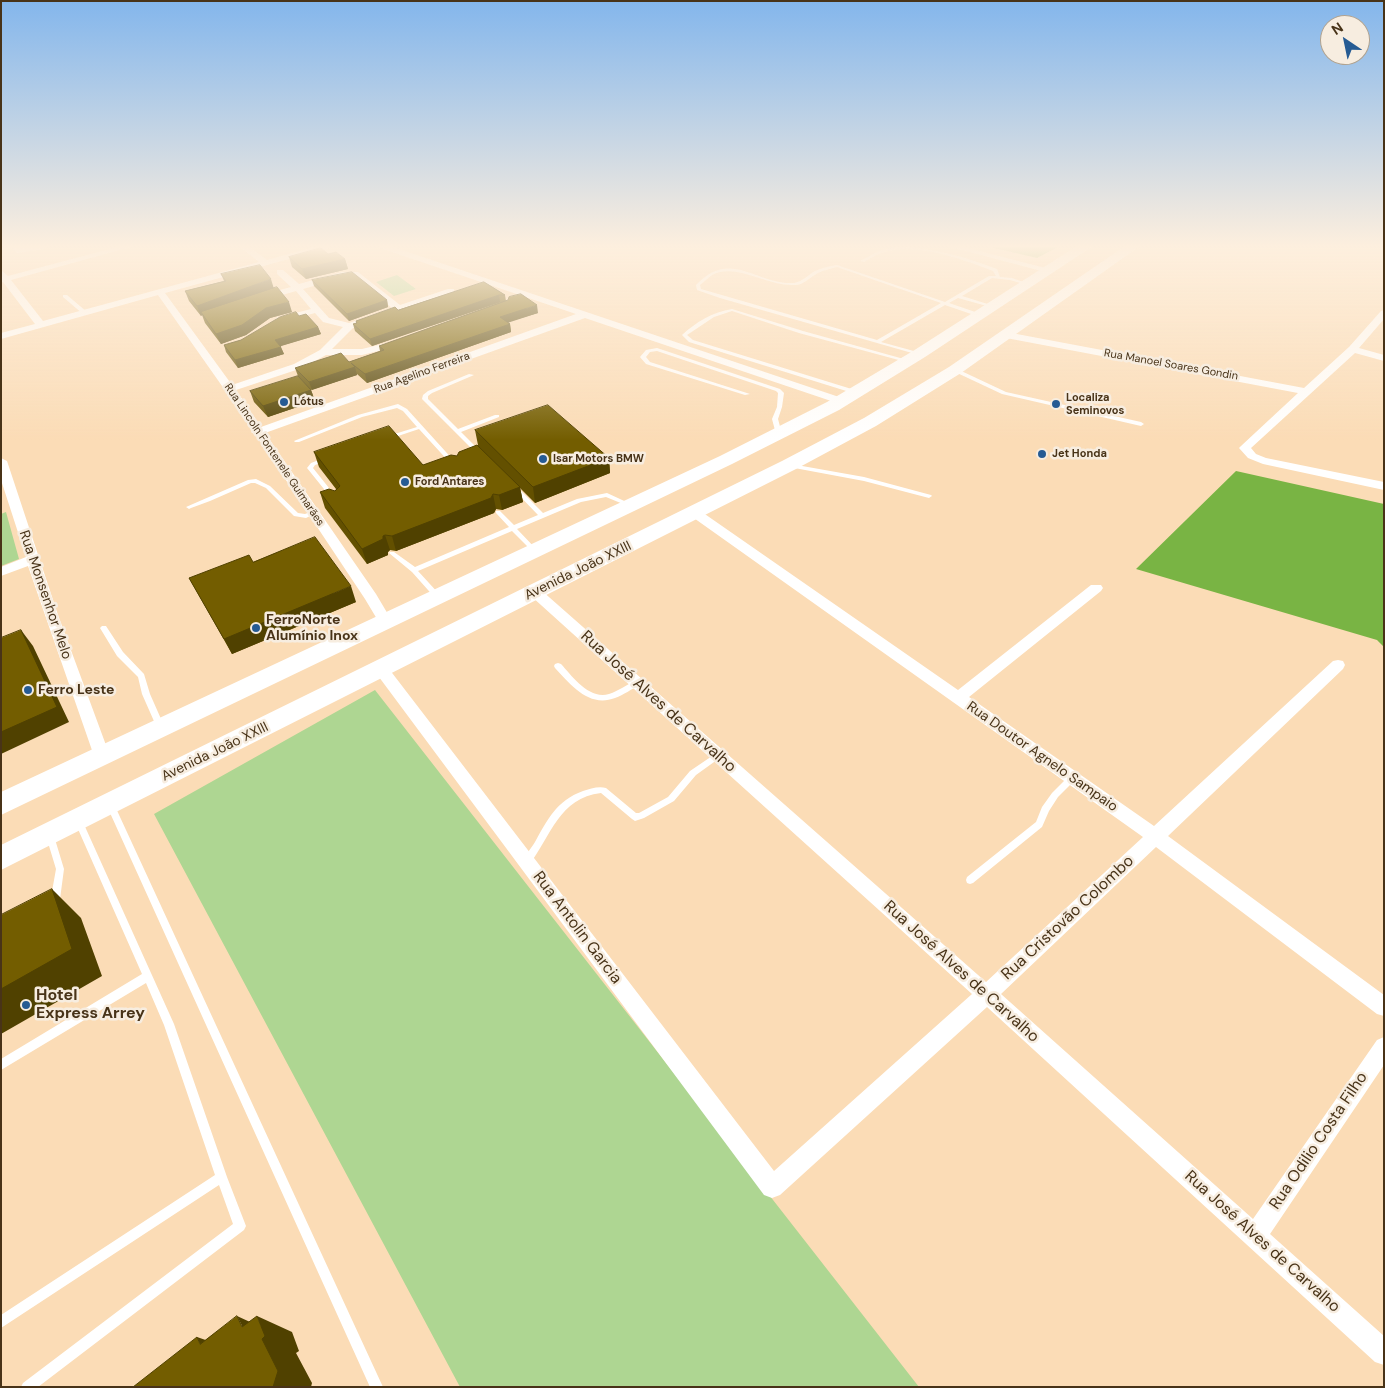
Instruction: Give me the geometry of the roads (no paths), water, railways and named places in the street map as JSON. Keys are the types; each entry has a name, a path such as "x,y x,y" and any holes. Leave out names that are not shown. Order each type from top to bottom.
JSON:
{"main road":[{"path":"1,804 385,621 438,598 779,434 837,404 914,358 986,311"},
{"name":"Avenida João XXIII","path":"1,858 536,593 818,450 870,422 955,370 1040,311"},
{"path":"818,450 796,448 790,445 790,441 837,404"},
{"path":"695,513 713,496 754,473 755,468 747,460 726,460"}],"street":[{"path":"30,311 41,325"},
{"path":"1,336 92,311"},
{"name":"Rua Lincoln Fontenele Guimarães","path":"173,311 230,389 257,432 371,597 385,621"},
{"path":"266,326 314,311"},
{"path":"317,311 330,322 350,326"},
{"path":"230,389 298,366 324,352 350,326 394,311"},
{"path":"576,311 837,404"},
{"path":"1384,313 1353,350 1305,391 1245,448 1247,452 1257,459 1273,464 1384,486"},
{"name":"Rua Agelino Ferreira","path":"257,432 586,314"},
{"name":"Rua Manoel Soares Gondin","path":"1006,335 1305,391"},
{"path":"324,352 356,354 373,351 406,340"},
{"path":"1353,350 1384,358"},
{"name":"Rua Monsenhor Melo","path":"1,461 8,505 33,559 102,756"},
{"name":"Rua Doutor Agnelo Sampaio","path":"695,513 1155,836 1384,1007"},
{"path":"1,572 33,559"},
{"path":"958,698 1096,588"},
{"name":"Rua José Alves de Carvalho","path":"536,593 1384,1353"},
{"name":"Rua Cristovão Colombo","path":"772,1187 986,995 1338,665"},
{"name":"Rua Antolin Garcia","path":"381,669 772,1187"},
{"name":"Rua Odilio Costa Filho","path":"1255,1236 1384,1047"}],"lane":[{"path":"724,311 697,324 684,335 685,337 856,392"},
{"path":"734,311 802,332 914,358"},
{"path":"769,311 877,342 914,358"},
{"path":"877,342 930,311"},
{"path":"968,311 979,315"},
{"path":"747,394 648,363 643,357 648,351 657,349 778,390 781,394 781,400 779,411 774,419 779,434"},
{"path":"955,370 1004,393 1141,424"},
{"path":"471,375 430,392 425,396 425,399 485,458"},
{"path":"297,440 360,416 398,406 405,410 458,468"},
{"path":"456,431 497,416"},
{"path":"384,439 421,427"},
{"path":"330,458 313,464 310,468 339,503"},
{"path":"789,465 864,479 929,496"},
{"path":"189,507 250,481 256,481 268,488 296,515 306,516 313,514"},
{"path":"511,484 543,516"},
{"path":"414,570 579,500 601,495 612,497 630,505"},
{"path":"498,512 535,551"},
{"path":"392,553 414,570 438,598"},
{"path":"104,628 120,654 141,676 146,694 161,728"},
{"path":"558,666 581,689 596,697 612,696 637,683"},
{"path":"526,862 536,849 553,816 576,797 595,790 603,790 628,813 635,817 641,816 671,799 693,773 718,755"},
{"path":"970,880 1039,824 1050,802 1072,778"},
{"path":"110,804 377,1387"},
{"path":"27,1387 240,1226 221,1177 170,1024 78,820"},
{"path":"49,834 60,869 55,899 49,905"},
{"path":"1,1065 148,976"},
{"path":"1,1322 221,1177"}],"place":[{"name":"Lótus","path":"284,402"},
{"name":"Localiza Seminovos","path":"1056,404"},
{"name":"Jet Honda","path":"1042,454"},
{"name":"Isar Motors BMW","path":"543,459"},
{"name":"Ford Antares","path":"405,482"},
{"name":"FerroNorte Alumínio Inox","path":"256,628"},
{"name":"Ferro Leste","path":"28,690"},
{"name":"Hotel Express Arrey","path":"26,1005"}]}
